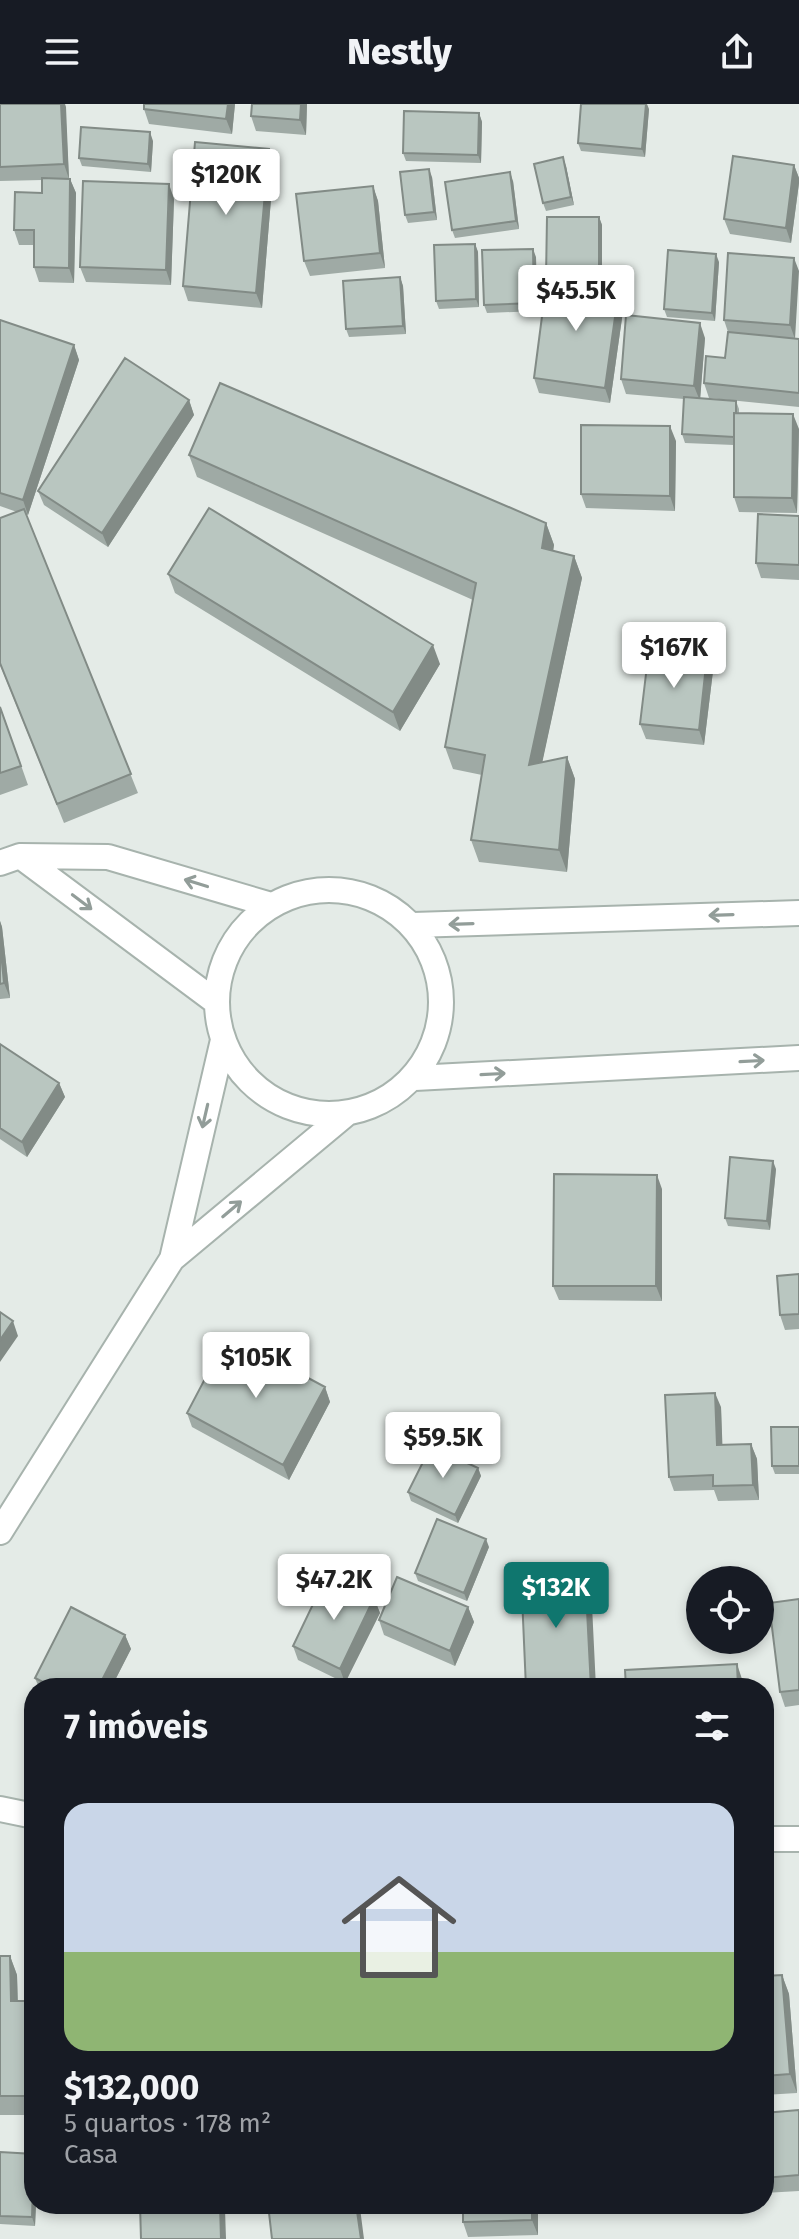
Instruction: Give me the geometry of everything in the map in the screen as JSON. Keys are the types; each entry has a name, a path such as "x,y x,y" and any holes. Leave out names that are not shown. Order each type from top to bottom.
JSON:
{"street":[{"path":"10,859 108,857 271,905"},
{"path":"10,859 216,1002"},
{"path":"346,890 382,902 413,925 435,961 443,1002 436,1042 415,1078 383,1102 346,1114 307,1113 271,1098 242,1073 223,1040 216,1002 222,964 242,930 271,905 307,891 346,890"},
{"path":"413,925 799,913"},
{"path":"172,1259 223,1040"},
{"path":"415,1078 799,1058"},
{"path":"0,1532 172,1259 346,1114"},
{"path":"0,1809 24,1814"},
{"path":"774,1839 799,1839"}],"building":[{"path":"0,104 61,104 64,164 0,167"},
{"path":"144,104 228,104 226,119 144,109"},
{"path":"252,104 301,104 300,120 251,116"},
{"path":"581,104 646,104 642,149 578,143"},
{"path":"404,111 479,113 478,155 403,153"},
{"path":"81,127 150,132 148,164 79,158"},
{"path":"195,142 269,149 256,293 183,286"},
{"path":"733,156 794,165 786,228 724,219"},
{"path":"563,157 571,197 543,203 534,164"},
{"path":"429,169 434,212 405,215 400,172"},
{"path":"510,172 516,221 452,230 445,182"},
{"path":"42,178 70,179 69,268 34,267 34,230 14,230 15,192 42,193"},
{"path":"83,181 169,184 166,270 80,267"},
{"path":"373,186 380,253 304,261 296,194"},
{"path":"547,217 599,217 599,278 546,277"},
{"path":"475,244 476,299 436,301 434,245"},
{"path":"533,249 534,303 484,305 482,250"},
{"path":"668,250 716,254 712,313 664,309"},
{"path":"728,253 794,258 790,325 724,320"},
{"path":"400,277 403,326 346,329 343,281"},
{"path":"547,278 619,289 605,388 534,378"},
{"path":"626,315 700,323 694,386 621,379"},
{"path":"0,320 74,345 23,500 0,493"},
{"path":"728,332 799,339 799,393 704,383 706,356 725,358"},
{"path":"125,358 189,400 102,533 38,491"},
{"path":"220,383 546,523 542,548 574,556 529,765 567,757 559,850 471,840 485,755 445,747 476,583 189,455"},
{"path":"684,397 736,401 734,437 682,434"},
{"path":"734,413 793,414 792,498 734,497"},
{"path":"581,425 670,426 670,496 581,494"},
{"path":"209,508 433,645 393,712 168,574"},
{"path":"24,509 131,774 57,804 0,663 0,518"},
{"path":"758,514 799,516 799,565 756,563"},
{"path":"649,649 707,656 699,730 640,724"},
{"path":"0,707 21,766 0,773"},
{"path":"0,942 4,983 0,984"},
{"path":"0,1044 59,1083 22,1142 0,1128"},
{"path":"730,1157 773,1161 767,1221 725,1218"},
{"path":"554,1174 657,1175 656,1286 553,1286"},
{"path":"799,1274 799,1314 780,1315 777,1276"},
{"path":"0,1312 13,1321 0,1340"},
{"path":"228,1335 325,1387 283,1465 187,1413"},
{"path":"715,1393 717,1445 751,1444 753,1485 713,1486 713,1475 669,1477 665,1395"},
{"path":"771,1427 799,1427 799,1466 772,1466"},
{"path":"431,1446 478,1468 455,1515 408,1492"},
{"path":"437,1519 486,1539 464,1593 415,1573"},
{"path":"585,1571 590,1678 526,1678 521,1573"},
{"path":"327,1575 374,1598 340,1669 293,1646"},
{"path":"397,1577 468,1607 450,1651 379,1620"},
{"path":"799,1599 799,1690 780,1692 774,1643 774,1602"},
{"path":"71,1607 125,1635 103,1678 35,1678"},
{"path":"737,1664 738,1678 625,1678 625,1670"},
{"path":"0,1956 10,1956 11,2001 24,2001 24,2096 0,2096"},
{"path":"774,1975 782,1975 790,2074 774,2075"},
{"path":"799,2110 799,2175 774,2177 774,2112"},
{"path":"0,2152 24,2153 24,2214 32,2214 32,2217 0,2216"},
{"path":"140,2214 220,2214 221,2239 141,2239"},
{"path":"269,2214 357,2214 361,2239 272,2239"},
{"path":"463,2214 532,2214 532,2220 463,2222"}]}
